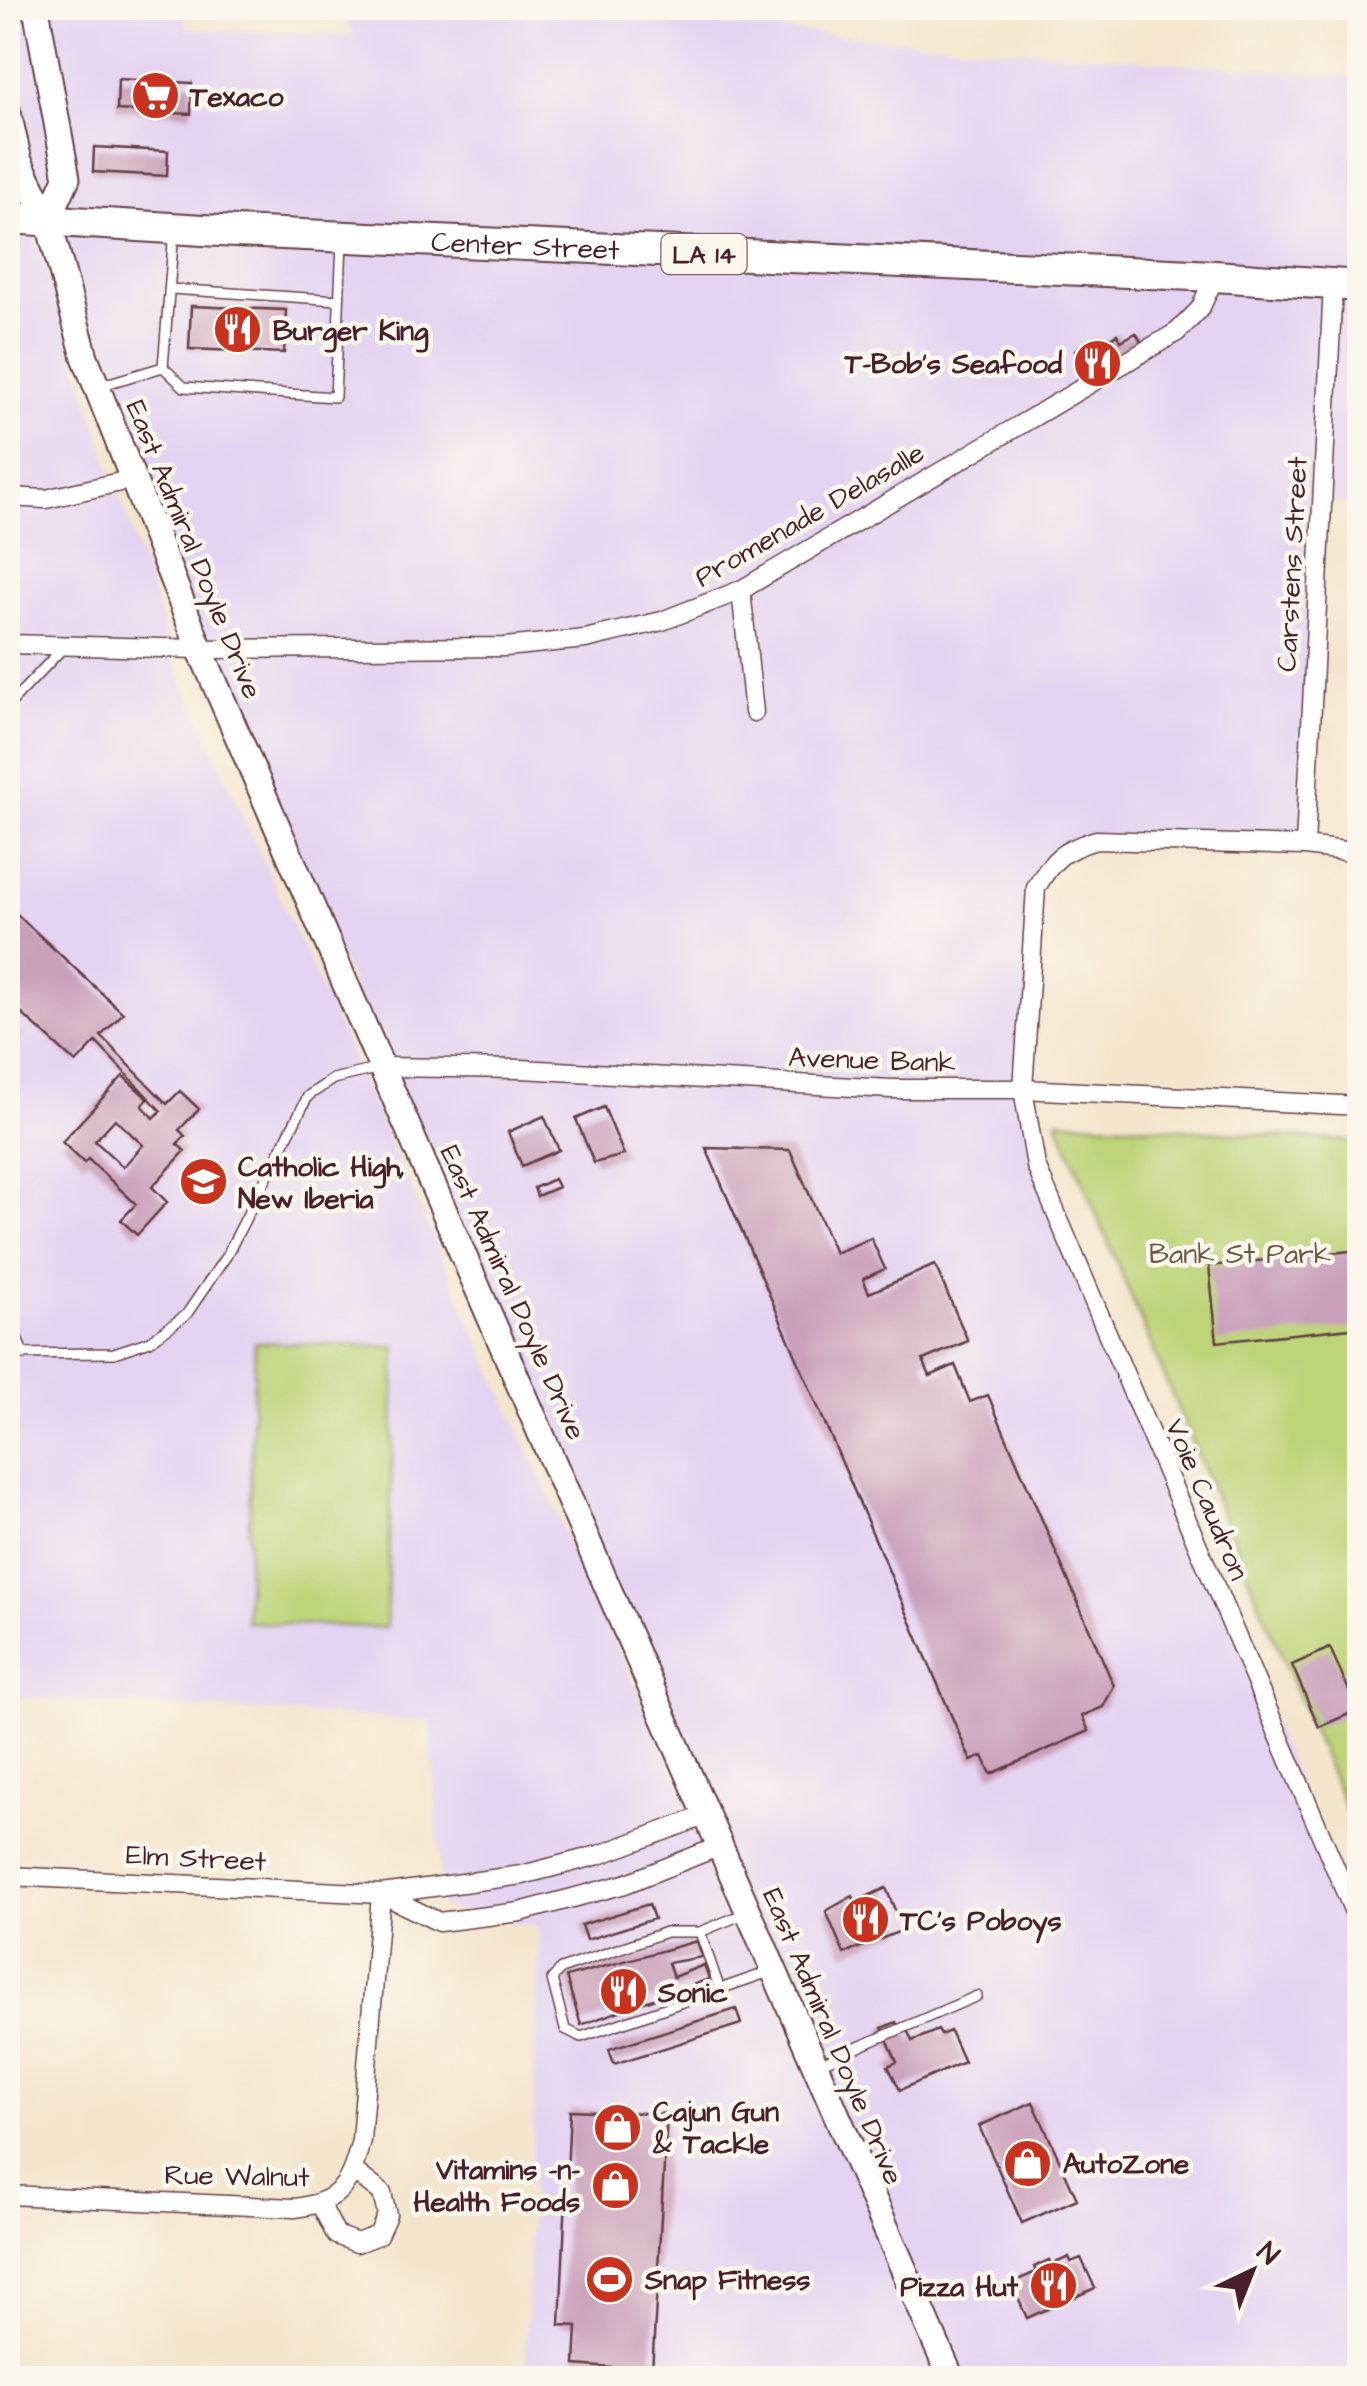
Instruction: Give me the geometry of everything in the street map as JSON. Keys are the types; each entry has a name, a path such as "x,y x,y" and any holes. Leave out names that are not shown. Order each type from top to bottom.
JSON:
{"main road":[{"path":"36,8 66,178 48,220"},
{"name":"East Admiral Doyle Drive","path":"8,113 19,161 48,220 85,358 200,649 951,2378"},
{"name":"LA 14","path":"8,218 48,220"},
{"name":"Center Street","path":"48,220 1215,276 1346,286"}],"street":[{"name":"Promenade Delasalle","path":"8,644 200,649 505,647 584,639 675,617 741,590 1177,332 1200,309 1215,276"},
{"name":"Carstens Street","path":"1304,846 1346,286"},
{"path":"8,497 46,499 133,479"},
{"path":"741,590 754,712"},
{"name":"Voie Caudron","path":"1360,853 1304,846 1096,840 1070,848 1049,864 1036,888 1023,1089 1036,1166 1360,1926"},
{"name":"Avenue Bank","path":"382,1067 521,1069 891,1089 1023,1089 1360,1106"},
{"name":"Elm Street","path":"8,1876 381,1894 522,1875 599,1855 708,1816"},
{"name":"Elm Street","path":"381,1894 439,1922 520,1912 625,1884 720,1846"},
{"path":"321,2205 336,2235 357,2243 378,2235 387,2215 382,2193 354,2171 361,2140 381,1894"},
{"name":"Rue Walnut","path":"8,2194 294,2208 321,2205 338,2194 354,2171"}],"lane":[{"path":"163,368 174,228"},
{"path":"163,368 184,386 334,397 342,237"},
{"path":"170,289 339,300"},
{"path":"96,386 163,368"},
{"path":"8,706 65,646"},
{"path":"8,1354 114,1353 150,1340 186,1314 227,1255 308,1096 333,1079 382,1067"},
{"path":"8,1318 24,1355"},
{"path":"749,1912 700,1932 666,1932 562,1969 552,1979 565,2030 580,2037 774,1970"},
{"path":"700,1932 720,1990"},
{"path":"814,2066 978,1996"}],"shaded area":[{"path":"8,8 182,8 187,28 353,36 342,8 507,8 1359,78 1359,506 1323,502 1305,846 1070,848 1036,889 1023,1089 1037,1166 1359,1926 1359,2378 525,2378 539,1928 442,1907 431,1721 8,1697 8,236 35,237 176,667 944,2374 85,357 48,220 8,209"},
{"path":"152,2369 525,2378 155,2378"}],"green space":[{"name":"Bank St Park","path":"1057,1120 1359,1142 1359,1841"},
{"path":"255,1342 396,1347 386,1628 246,1622"}],"building":[{"name":"Texaco","path":"118,79 192,83 191,114 117,110"},
{"path":"94,147 168,151 167,176 93,172"},
{"name":"Burger King","path":"191,306 286,310 284,353 189,349"},
{"name":"T-Bob's Seafood","path":"1136,333 1143,345 1089,375 1075,350 1095,339 1103,351 1108,349 1104,342 1117,334 1121,341"},
{"path":"8,906 123,1013 101,1036 167,1104 180,1091 199,1109 179,1130 185,1136 177,1144 185,1151 152,1187 167,1202 137,1235 121,1220 136,1204 88,1159 84,1163 62,1142 123,1076 148,1099 142,1106 154,1118 161,1111 96,1042 76,1063 8,1001","holes":["115,1119 143,1145 123,1167 95,1141"]},
{"path":"8,1023 21,1036 8,1050"},
{"path":"604,1107 624,1155 594,1163 576,1119"},
{"path":"544,1116 559,1150 522,1166 508,1132"},
{"path":"706,1148 790,1150 835,1253 871,1238 885,1269 863,1279 869,1293 935,1265 968,1341 923,1360 930,1376 955,1365 970,1402 988,1395 1114,1686 1103,1707 1082,1716 1089,1731 991,1774 983,1756 971,1761"},
{"path":"554,1179 558,1187 537,1196 534,1188"},
{"path":"1360,1250 1360,1327 1217,1342 1209,1266"},
{"path":"1330,1648 1358,1710 1319,1727 1292,1665"},
{"name":"TC's Poboys","path":"886,1888 903,1930 844,1954 826,1911 853,1896 855,1902"},
{"name":"Sonic","path":"649,1904 654,1919 586,1940 581,1925"},
{"name":"Sonic","path":"697,1941 702,1957 668,1963 673,1977 704,1965 709,1979 581,2025 566,1977"},
{"name":"Sonic","path":"736,2009 741,2024 614,2064 609,2049"},
{"path":"896,2022 898,2026 904,2023 912,2041 938,2030 941,2035 950,2031 964,2062 900,2090 888,2066 897,2062 882,2028"},
{"name":"AutoZone","path":"1033,2102 1077,2199 1022,2223 979,2126"},
{"path":"570,2110 667,2114 652,2371 575,2365 577,2326 560,2325"},
{"name":"Pizza Hut","path":"1069,2257 1071,2262 1081,2258 1095,2288 1027,2318 1011,2283 1036,2272 1034,2267 1049,2260 1051,2265"}],"place":[{"name":"Texaco","path":"155,96"},
{"name":"Burger King","path":"238,330"},
{"name":"T-Bob's Seafood","path":"1097,363"},
{"name":"Catholic High, New Iberia","path":"203,1182"},
{"name":"TC's Poboys","path":"865,1920"},
{"name":"Sonic","path":"623,1992"},
{"name":"Cajun Gun & Tackle","path":"618,2127"},
{"name":"AutoZone","path":"1028,2163"},
{"name":"Vitamins -n- Health Foods","path":"615,2185"},
{"name":"Snap Fitness","path":"610,2279"},
{"name":"Pizza Hut","path":"1053,2286"}]}
